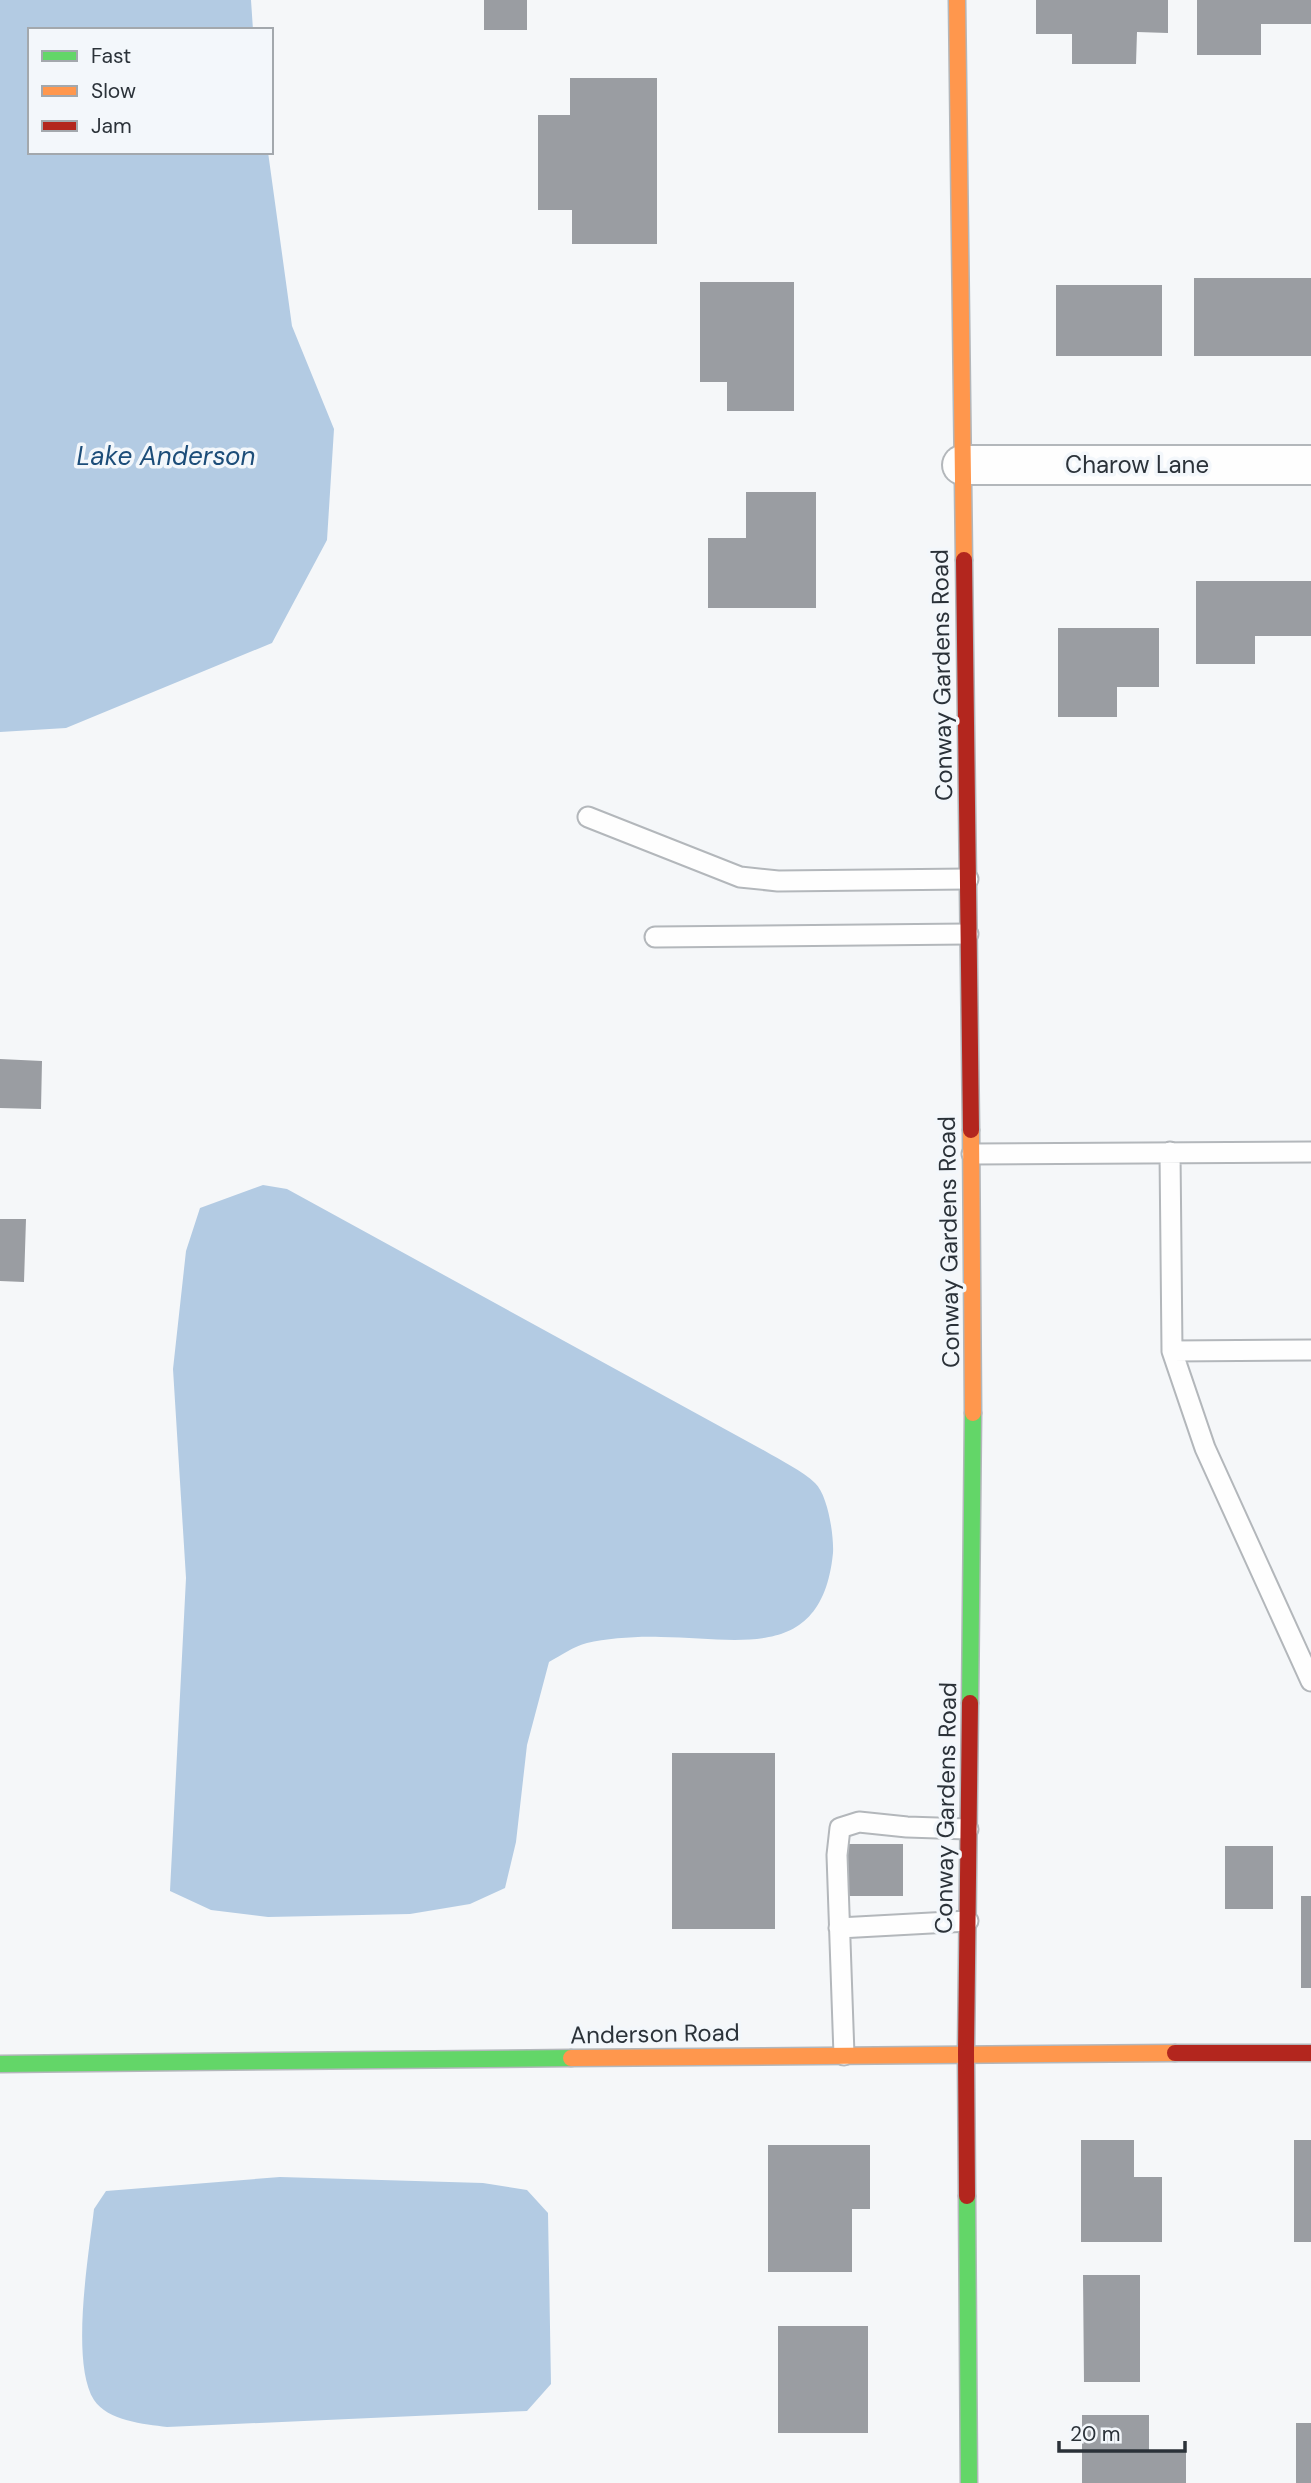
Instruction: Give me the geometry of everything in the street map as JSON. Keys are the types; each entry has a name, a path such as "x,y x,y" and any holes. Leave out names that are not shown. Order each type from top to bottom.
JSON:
{"street":[{"name":"Conway Gardens Road","path":"957,0 974,1353 966,2053 969,2483"},
{"name":"Charow Lane","path":"962,465 1311,465"},
{"name":"Anderson Road","path":"0,2064 966,2053 1311,2053"}],"lane":[{"path":"587,817 740,877 778,881 968,879"},
{"path":"655,937 968,934"},
{"path":"1170,1152 1172,1351 1205,1448 1311,1681"},
{"path":"971,1154 1311,1152"},
{"path":"1172,1351 1311,1350"},
{"path":"844,2055 837,1855 841,1828 859,1822 968,1829"},
{"path":"839,1928 968,1921"}],"water":[{"name":"Lake Anderson","path":"0,0 251,0 253,28 28,28 28,154 268,154 292,326 334,429 327,540 272,643 66,728 0,732"},
{"path":"263,1185 287,1189 784,1462 815,1483 827,1506 833,1553 826,1588 813,1612 795,1628 773,1636 748,1640 653,1637 604,1640 577,1646 549,1662 527,1745 516,1842 505,1888 470,1904 410,1914 268,1917 211,1910 170,1891 186,1578 173,1369 186,1251 200,1208"},
{"path":"280,2177 483,2183 527,2190 548,2213 551,2384 527,2411 167,2427 127,2420 100,2407 87,2383 82,2334 85,2279 94,2209 106,2191"}],"building":[{"path":"484,0 527,0 527,30 484,30"},
{"path":"1036,0 1168,0 1168,33 1137,32 1136,64 1072,64 1072,34 1036,34"},
{"path":"1197,0 1311,0 1311,24 1261,24 1261,55 1197,55"},
{"path":"570,78 657,78 657,244 572,244 572,210 538,210 538,115 570,115"},
{"path":"1194,278 1311,278 1311,356 1194,356"},
{"path":"700,282 794,282 794,411 727,411 727,382 700,382"},
{"path":"1056,285 1162,285 1162,356 1056,356"},
{"path":"746,492 816,492 816,608 708,608 708,538 746,538"},
{"path":"1196,581 1311,581 1311,636 1255,636 1255,664 1196,664"},
{"path":"1058,628 1159,628 1159,687 1117,687 1117,717 1058,717"},
{"path":"0,1059 42,1061 41,1109 0,1108"},
{"path":"0,1219 26,1219 24,1282 0,1281"},
{"path":"672,1753 775,1753 775,1929 672,1929"},
{"path":"848,1844 903,1844 903,1896 848,1896"},
{"path":"1225,1846 1273,1846 1273,1909 1225,1909"},
{"path":"1301,1896 1311,1896 1311,1988 1301,1988"},
{"path":"1081,2140 1134,2140 1134,2177 1162,2177 1162,2242 1081,2242"},
{"path":"1294,2140 1311,2140 1311,2242 1294,2242"},
{"path":"768,2145 870,2145 870,2209 852,2209 852,2272 768,2272"},
{"path":"1083,2275 1140,2275 1140,2382 1084,2382"},
{"path":"778,2326 868,2326 868,2433 778,2433"},
{"path":"1082,2415 1149,2415 1149,2452 1186,2452 1186,2483 1082,2483"},
{"path":"1296,2423 1311,2423 1311,2483 1296,2483"}],"traffic: fast":[{"path":"970,1703 973,1413"},
{"path":"0,2064 571,2058"},
{"path":"967,2196 969,2483"}],"traffic: slow":[{"path":"957,0 964,560"},
{"path":"971,1130 973,1413"},
{"path":"571,2058 1175,2053"}],"traffic: jam":[{"path":"964,560 971,1130"},
{"path":"967,2196 970,1703"},
{"path":"1175,2053 1311,2053"}]}
